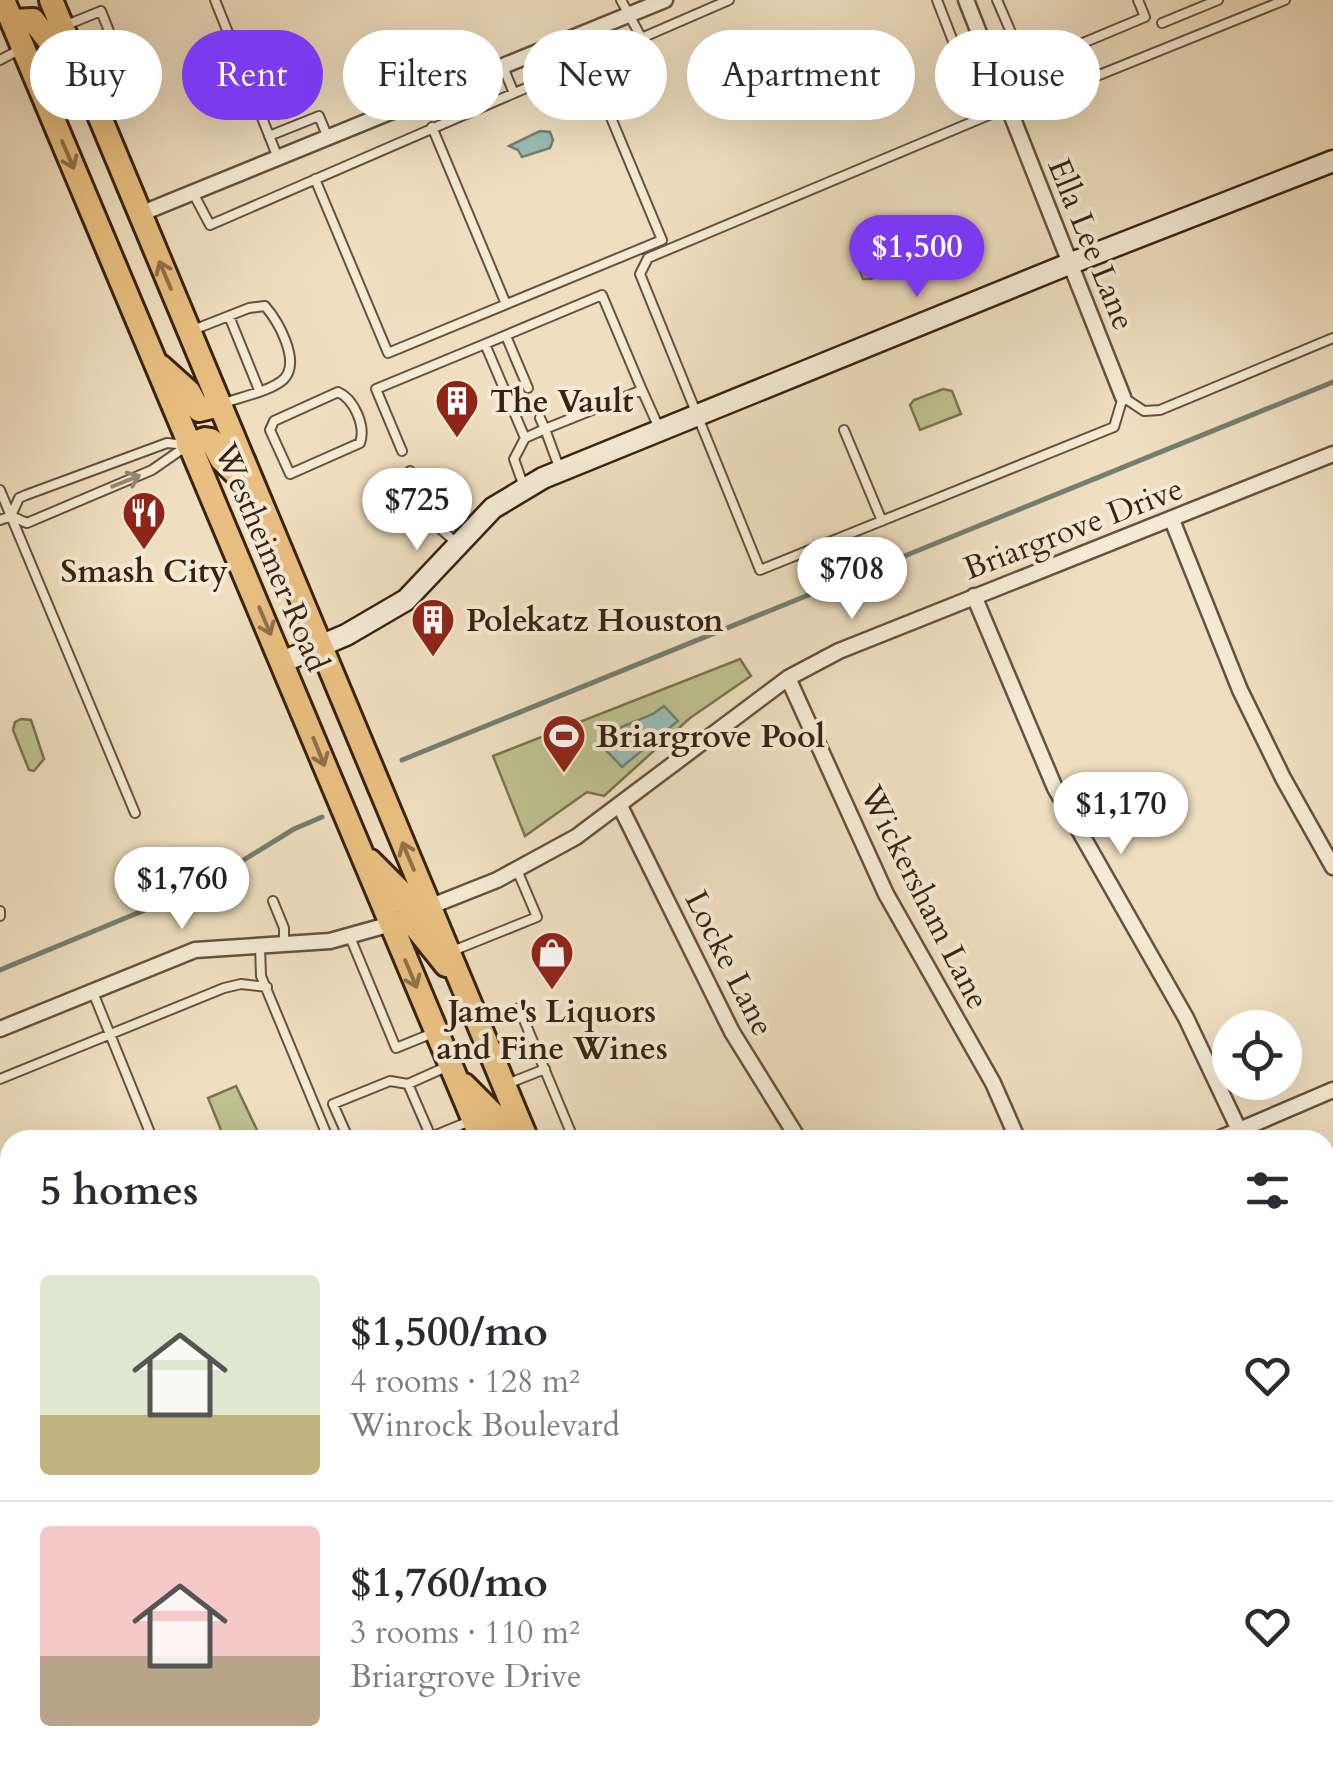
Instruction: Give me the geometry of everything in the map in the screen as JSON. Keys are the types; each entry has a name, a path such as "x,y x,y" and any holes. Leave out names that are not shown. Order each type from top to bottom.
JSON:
{"main road":[{"name":"Westheimer Road","path":"44,1 62,30"},
{"name":"Westheimer Road","path":"5,16 23,48 477,1130"},
{"path":"5,16 33,20 40,30"},
{"name":"Westheimer Road","path":"100,120 522,1130"},
{"path":"153,360 189,392 198,410 220,404"},
{"path":"188,445 205,438 210,440 221,459 257,494"},
{"path":"361,851 399,890 407,905 429,907"},
{"path":"391,924 414,925 458,979"},
{"path":"452,1070 495,1116 502,1130"}],"street":[{"path":"503,66 665,0"},
{"name":"Ella Lee Lane","path":"966,0 978,30"},
{"path":"140,214 372,120"},
{"name":"Ella Lee Lane","path":"1013,120 1123,396"},
{"path":"282,662 362,627 406,600 493,508 524,489 1069,264 1333,161"},
{"name":"Briargrove Drive","path":"429,907 517,870 576,837 689,748 788,678 839,651 1333,454"},
{"path":"1172,520 1240,690 1333,867"},
{"path":"974,596 1055,788 1186,1018 1239,1130 1333,1090"},
{"name":"Wickersham Lane","path":"788,678 886,894 993,1084 1014,1130"},
{"name":"Locke Lane","path":"620,806 732,1032 794,1130"},
{"path":"0,1029 195,950 284,946 350,937 391,924"}],"lane":[{"path":"216,0 278,158"},
{"path":"621,0 637,30"},
{"path":"658,30 729,0"},
{"path":"936,0 949,30"},
{"path":"997,0 1010,30"},
{"path":"1100,36 1145,17 1138,0"},
{"path":"1162,23 1218,0"},
{"path":"1100,73 1286,0"},
{"path":"61,27 101,11 109,30"},
{"path":"0,60 23,48"},
{"path":"503,66 513,91"},
{"path":"194,192 210,225 523,87"},
{"path":"269,136 319,116 328,138"},
{"path":"316,179 388,353 662,240 612,120"},
{"path":"982,120 648,258 640,274 760,570 1114,427 1123,396 1144,411 1160,410 1333,338"},
{"path":"432,127 506,304"},
{"path":"402,451 376,389 602,296 661,432"},
{"path":"189,332 248,308 265,306 276,319 289,354 290,369 282,380 220,404"},
{"path":"229,316 259,390"},
{"path":"506,336 528,388"},
{"path":"485,344 524,438"},
{"path":"524,489 514,459 524,438 642,390"},
{"path":"338,392 349,399 363,436 356,446 290,474 270,430 274,421 338,392"},
{"path":"540,418 560,472"},
{"path":"844,430 882,521"},
{"path":"11,516 19,498 26,494 167,443 188,445"},
{"path":"0,520 11,516 27,522 152,470 188,445"},
{"path":"410,472 430,520 458,544"},
{"path":"0,490 135,813"},
{"path":"448,954 538,918 517,870"},
{"path":"273,901 284,928 284,946"},
{"path":"350,937 396,1048 436,1032"},
{"path":"260,946 261,976 325,1130"},
{"path":"0,1079 224,988 241,984 267,987"},
{"path":"92,990 149,1130"},
{"path":"478,1024 519,1008 570,1130"},
{"path":"504,1086 544,1069"},
{"path":"345,1130 333,1104 390,1081 408,1084 452,1070"},
{"path":"408,1084 428,1130"}],"green space":[{"path":"894,238 903,260 900,264 886,274 863,279 853,254"},
{"path":"943,389 952,391 961,414 920,430 910,405"},
{"name":"Briargrove Pool","path":"740,659 751,676 690,718 604,796 587,792 525,836 493,756"},
{"path":"31,720 44,759 34,771 29,770 13,730 15,722"},
{"path":"236,1086 257,1130 221,1130 208,1098"}],"water":[{"path":"540,131 550,132 550,148 522,157 509,146"},
{"path":"664,706 678,721 622,767 604,748 607,733"}],"waterway":[{"path":"402,760 1333,382"},
{"path":"0,970 198,888 294,829 322,817"}],"place":[{"name":"The Vault","path":"457,439"},
{"name":"Smash City","path":"144,551"},
{"name":"Polekatz Houston","path":"433,658"},
{"name":"Briargrove Pool","path":"564,774"},
{"name":"Jame's Liquors and Fine Wines","path":"552,991"}]}
